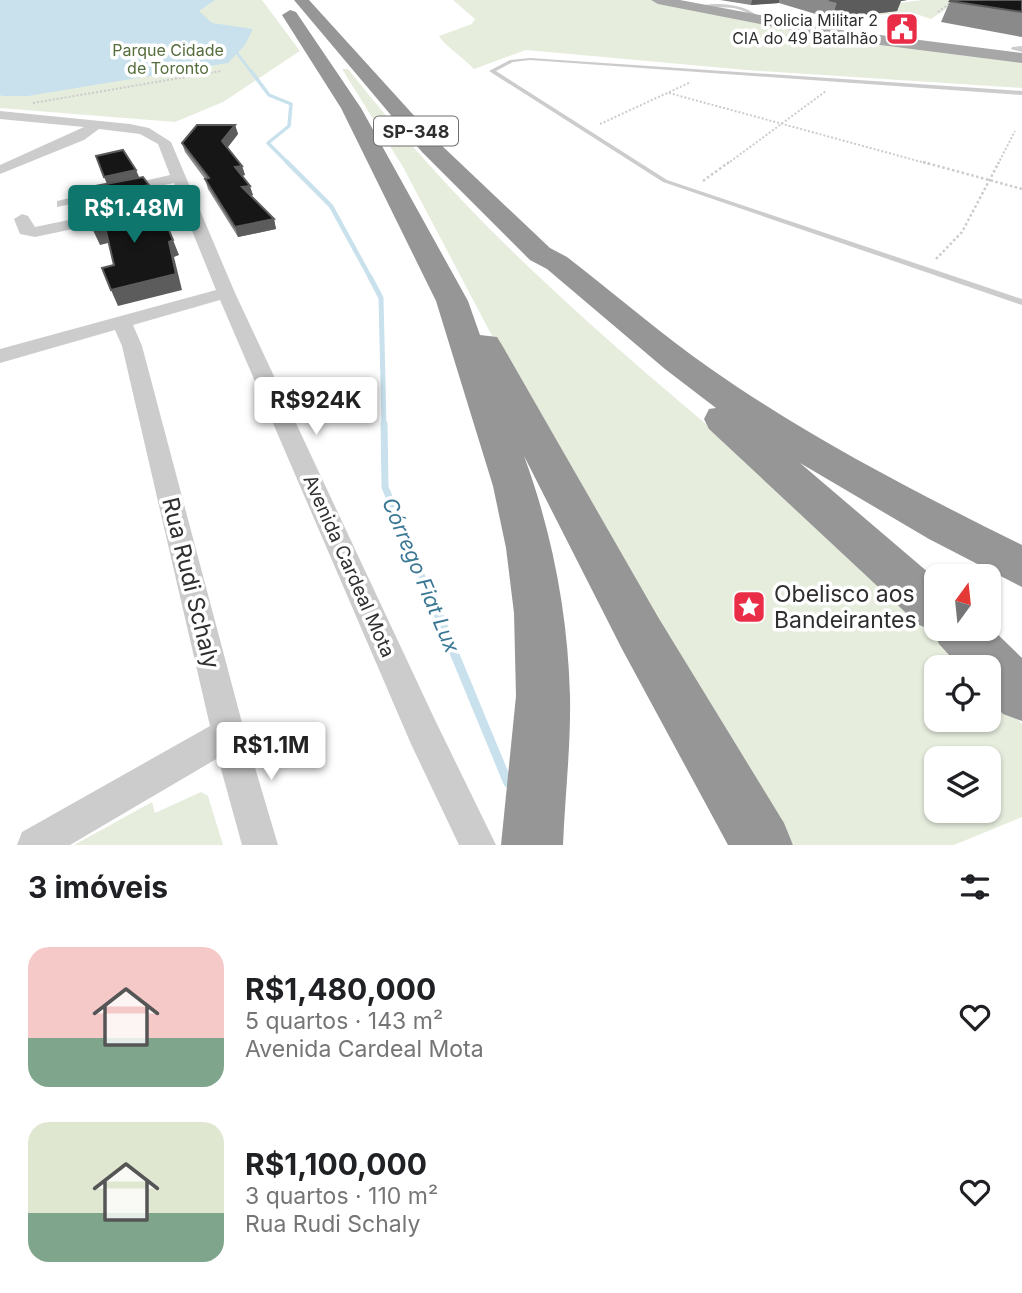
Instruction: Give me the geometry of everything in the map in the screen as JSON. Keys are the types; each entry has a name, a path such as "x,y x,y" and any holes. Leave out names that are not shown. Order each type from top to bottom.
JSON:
{"highway":[{"name":"SP-348","path":"277,0 300,27 351,108 452,301 535,480"},
{"name":"SP-348","path":"301,0 430,147 540,254"},
{"path":"540,254 557,263 717,391 802,446 925,518 1022,567"},
{"path":"540,254 558,280 760,450 924,598"},
{"path":"532,845 543,696 539,613 529,548 535,480"},
{"path":"535,480 640,633 762,845"},
{"path":"970,641 1022,695"}],"main road":[{"path":"658,0 841,35 1021,52"},
{"path":"671,0 825,29 968,47"}],"street":[{"name":"Avenida Cardeal Mota","path":"0,116 88,131 144,131 164,142 226,293 423,732 479,841"},
{"path":"0,170 88,131"},
{"path":"63,204 178,178"},
{"path":"22,219 26,231 34,232 187,200"},
{"path":"0,356 226,293"},
{"name":"Rua Rudi Schaly","path":"121,322 132,346 228,734 260,845"},
{"path":"34,845 228,734"}],"lane":[{"path":"1022,93 526,59 492,69 496,77 665,181 1022,302"}],"path":[{"path":"937,12 953,2"},
{"path":"26,104 221,72"},
{"path":"585,131 711,72"},
{"path":"690,191 839,81"},
{"path":"669,93 1022,189"},
{"path":"926,269 956,241 1015,131"}],"green space":[{"name":"Parque Cidade de Toronto","path":"0,0 262,0 300,51 223,102 175,122 0,108"},
{"path":"453,0 650,0 1022,61 1022,88 746,70 526,50 474,69 439,36 472,24 475,19"},
{"path":"923,0 1022,0 955,3 931,19 910,12 878,15 859,8"},
{"path":"342,69 348,69 437,174 534,272 916,609 924,617 924,641 947,641 961,655 924,655 924,732 1001,732 1001,700 1022,724 1022,817 954,845 794,845 762,799 490,332 403,167"},
{"path":"201,792 208,796 223,845 74,845 152,802 155,813"}],"water":[{"name":"Parque Cidade de Toronto","path":"0,0 215,0 199,11 212,23 253,29 245,45 228,63 28,96 3,96 0,95"}],"building":[{"path":"1022,0 1022,12 950,1"},
{"path":"197,125 235,125 222,141 242,166 235,167 250,186 242,187 274,219 235,227 205,179 209,178 182,143"},
{"path":"123,150 136,170 104,177 96,156"},
{"path":"143,177 149,185 94,196 90,187"},
{"path":"140,202 154,224 165,221 173,240 169,242 176,274 111,290 102,268 114,265 105,227 93,230 87,213"}],"waterway":[{"name":"Córrego Fiat Lux","path":"237,53 252,73"},
{"name":"Córrego Fiat Lux","path":"251,71 269,95 291,104 289,126 268,143 331,206 371,279"},
{"name":"Córrego Fiat Lux","path":"370,277 381,298 384,425"},
{"name":"Córrego Fiat Lux","path":"384,424 385,487 436,611"},
{"name":"Córrego Fiat Lux","path":"436,609 508,783"}],"place":[{"name":"Policia Militar 2 CIA do 49 Batalhão","path":"902,29"},
{"name":"Obelisco aos Bandeirantes","path":"749,607"}]}
